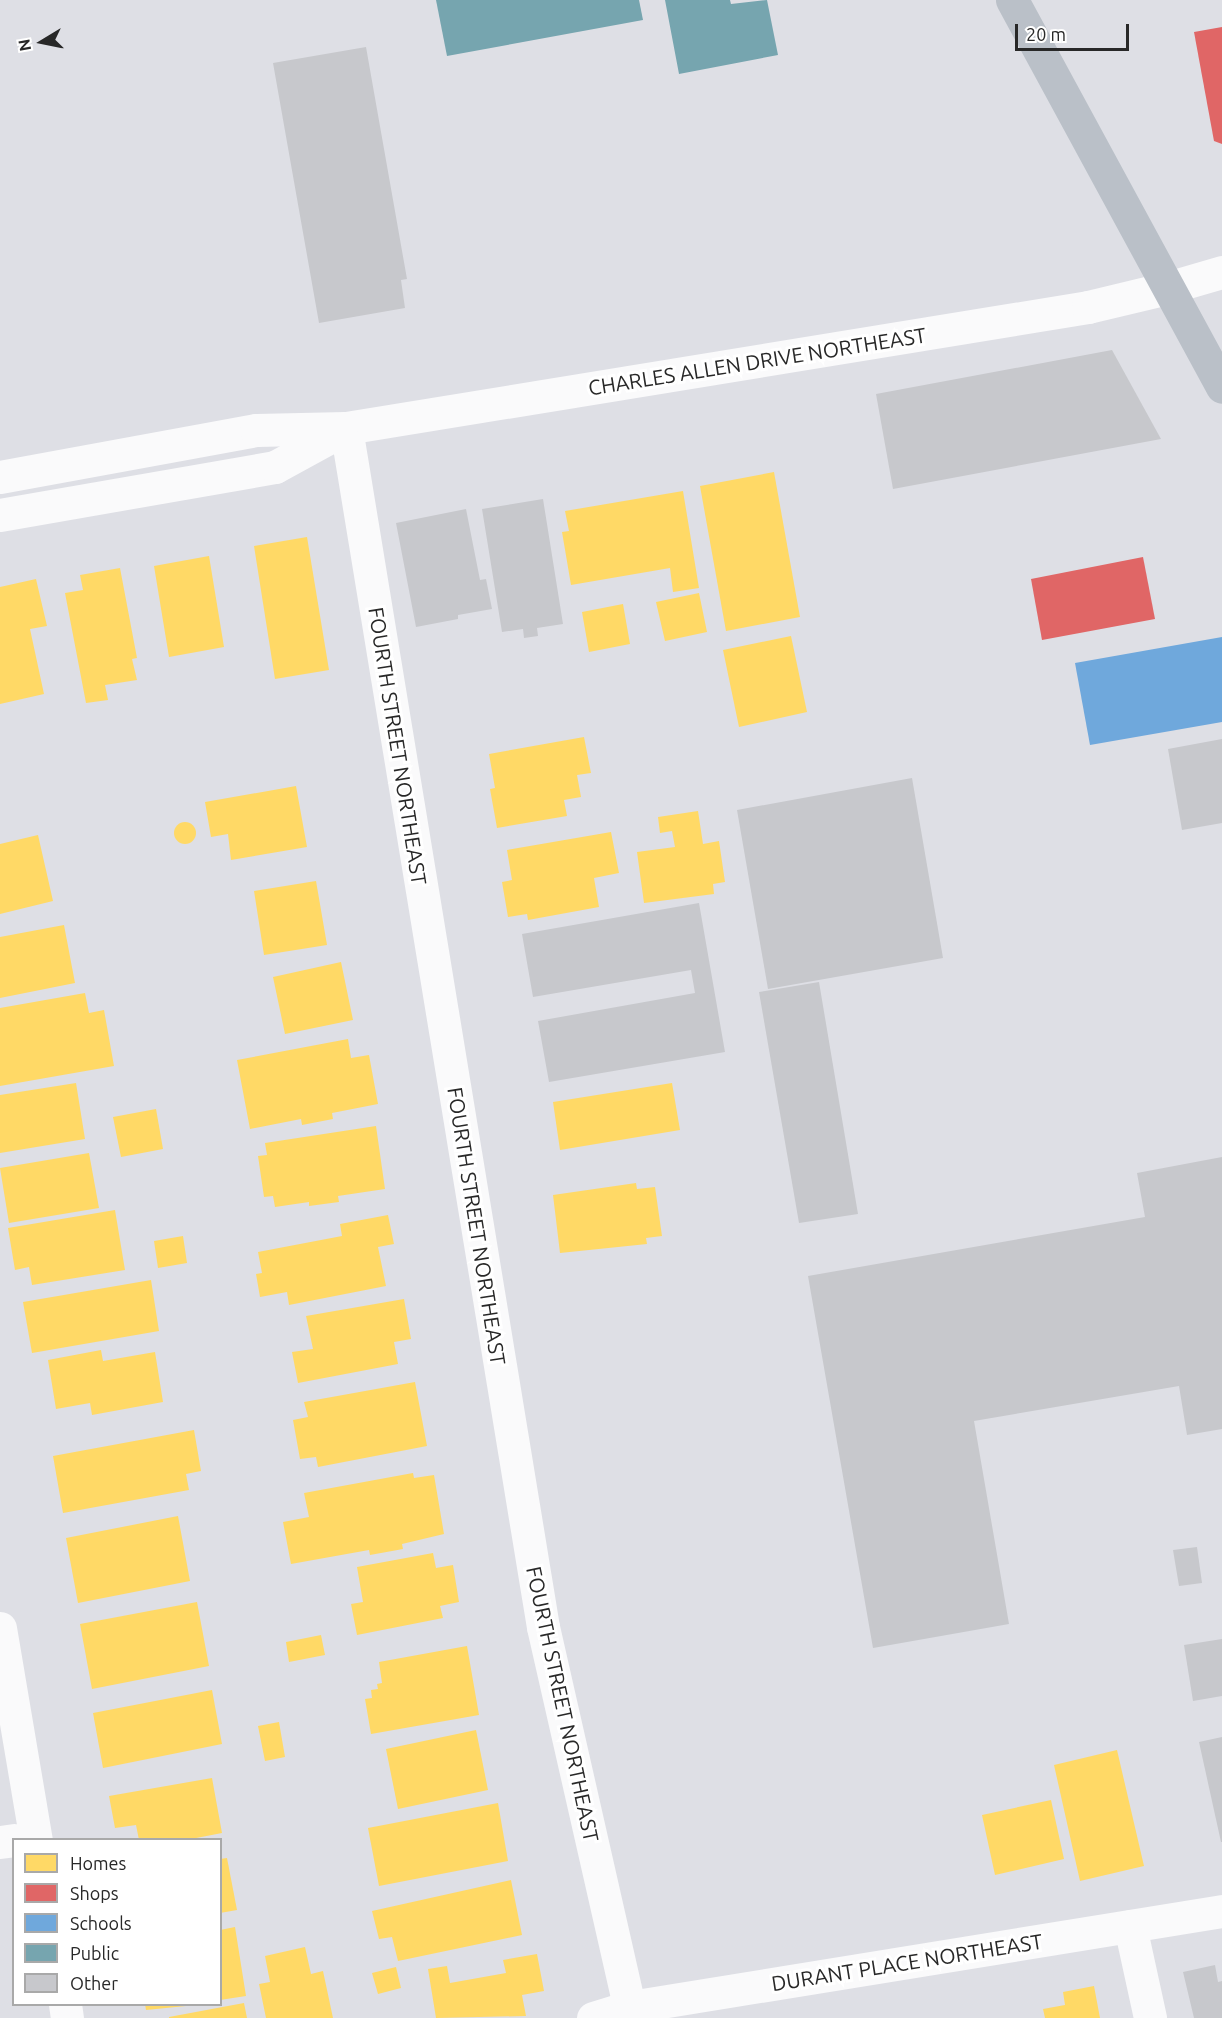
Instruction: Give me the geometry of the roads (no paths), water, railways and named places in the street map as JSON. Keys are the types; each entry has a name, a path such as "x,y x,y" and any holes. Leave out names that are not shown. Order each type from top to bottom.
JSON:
{"highway":[{"path":"1012,0 1222,387"}],"street":[{"name":"CHARLES ALLEN DRIVE NORTHEAST","path":"0,477 256,430 345,428 1088,307 1222,272"},
{"name":"CHARLES ALLEN DRIVE NORTHEAST","path":"0,515 275,467 345,428"},
{"name":"FOURTH STREET NORTHEAST","path":"345,428 543,1627 631,2013"},
{"path":"0,1628 27,1838"},
{"name":"DURANT PLACE NORTHEAST","path":"593,2018 1222,1911"},
{"path":"1130,1926 1150,2018"}]}
